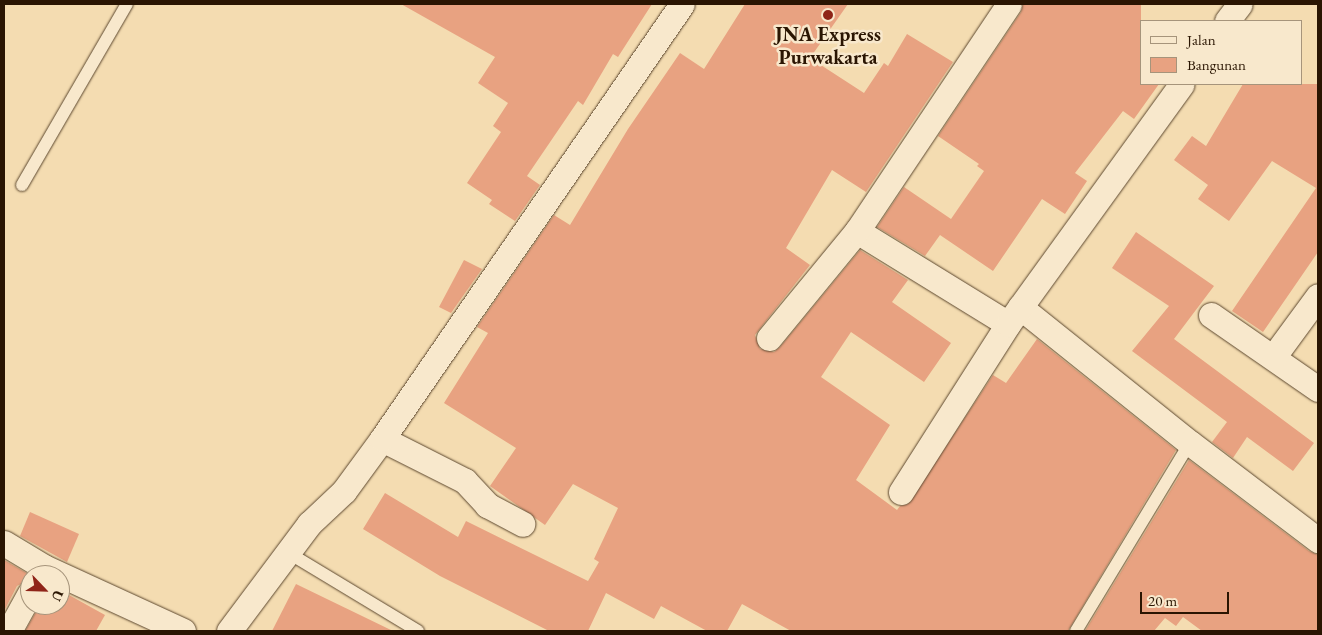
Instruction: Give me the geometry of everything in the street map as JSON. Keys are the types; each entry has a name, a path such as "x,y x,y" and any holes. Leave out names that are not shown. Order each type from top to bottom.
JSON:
{"street":[{"path":"230,631 287,552 300,540 309,524 344,491 382,439 682,4"},
{"path":"769,338 857,230 1009,4"},
{"path":"1228,20 1240,4"},
{"path":"901,492 1014,315 1181,85"},
{"path":"857,230 1014,315 1190,443 1318,540"},
{"path":"1274,356 1318,296"},
{"path":"1212,315 1274,356 1318,389"},
{"path":"382,439 465,481 487,505 522,524"},
{"path":"4,543 34,565"},
{"path":"70,583 183,631"},
{"path":"9,631 20,611"}],"lane":[{"path":"22,185 128,4"},
{"path":"1076,631 1190,443"},
{"path":"287,552 418,631"}],"building":[{"path":"401,4 652,4 618,57 613,54 583,105 578,101 527,176 540,185 515,221 489,204 492,200 467,183 501,132 493,126 508,103 478,83 495,57"},
{"path":"745,4 848,4 810,58 864,93 884,63 888,66 907,34 953,62 866,192 832,170 786,248 810,265 755,335 760,349 774,352 860,250 908,280 892,302 951,343 924,382 851,332 821,377 890,425 856,480 897,510 900,506 908,504 993,375 1006,383 1037,339 1176,450 1068,631 791,631 742,604 727,631 707,631 661,606 654,619 606,593 588,631 549,631 440,576 363,529 385,493 458,537 466,521 588,581 599,562 594,559 618,508 573,484 545,525 490,486 516,448 444,403 488,333 477,327 554,215 570,225 628,129 680,53 704,69"},
{"path":"1023,4 1141,4 1140,85 1158,85 1134,119 1123,111 1075,173 1087,181 1065,214 1042,199 993,271 940,235 925,256 877,227 904,187 951,219 984,171 977,166 979,164 938,136 1021,12"},
{"path":"1318,84 1318,252 1263,332 1232,311 1316,188 1272,161 1229,221 1198,199 1208,185 1174,160 1192,136 1206,146 1242,85"},
{"path":"1136,232 1214,286 1174,339 1314,443 1293,471 1247,437 1233,458 1212,442 1227,422 1132,351 1169,306 1112,268"},
{"path":"464,260 482,269 451,313 439,307"},
{"path":"1189,460 1309,551 1318,555 1318,631 1202,631 1183,617 1176,626 1165,618 1154,631 1085,631"},
{"path":"30,512 79,534 67,562 20,536"},
{"path":"4,560 20,569 20,584 17,586 4,611"},
{"path":"296,584 393,631 272,631"},
{"path":"70,596 105,615 96,631 25,631 34,615 70,615"}],"place":[{"name":"JNA Express Purwakarta","path":"828,15"}]}
